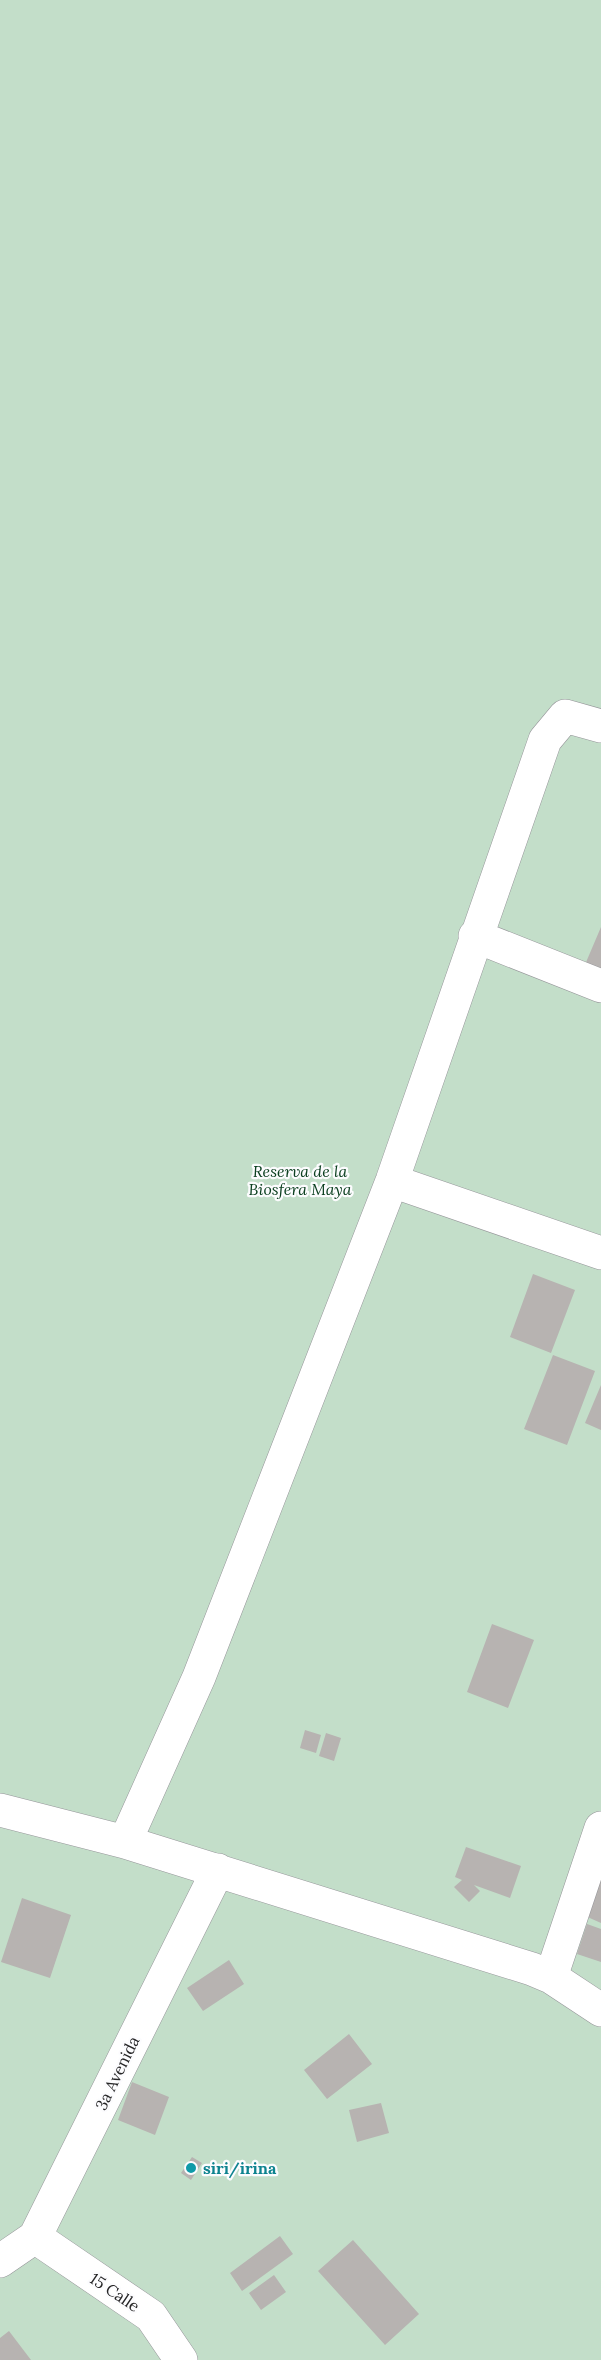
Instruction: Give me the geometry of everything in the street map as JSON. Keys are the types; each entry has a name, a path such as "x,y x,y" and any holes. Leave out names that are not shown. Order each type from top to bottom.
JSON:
{"street":[{"path":"125,1842 199,1677 392,1181 545,740 565,716 601,726"},
{"path":"476,936 601,986"},
{"path":"392,1181 601,1253"},
{"path":"0,1810 125,1842 218,1870 551,1977 601,2010"},
{"path":"551,1977 601,1828"},
{"name":"3a Avenida","path":"0,2261 35,2237 218,1870"},
{"name":"15 Calle","path":"35,2237 151,2316 181,2360"}],"green space":[{"name":"Reserva de la Biosfera Maya","path":"0,0 601,0 601,2360 0,2360"}],"building":[{"path":"601,927 601,974 584,967"},
{"path":"533,1274 575,1290 551,1353 510,1337"},
{"path":"553,1355 595,1371 567,1445 524,1429"},
{"path":"601,1385 601,1430 585,1423"},
{"path":"492,1624 534,1640 508,1708 467,1692"},
{"path":"305,1730 321,1735 316,1753 300,1748"},
{"path":"326,1733 341,1738 334,1761 319,1756"},
{"path":"466,1847 521,1866 510,1898 474,1885 480,1891 469,1902 454,1887 462,1880 455,1877"},
{"path":"601,1878 601,1923 583,1915"},
{"path":"22,1898 71,1915 50,1978 1,1962"},
{"path":"587,1924 601,1929 601,1962 577,1954"},
{"path":"229,1960 244,1984 203,2011 187,1988"},
{"path":"349,2034 372,2064 327,2099 304,2070"},
{"path":"132,2082 169,2097 155,2135 118,2120"},
{"path":"381,2103 389,2133 357,2142 349,2110"},
{"name":"siri/irina","path":"192,2157 202,2163 191,2180 181,2173"},
{"path":"280,2236 293,2254 242,2291 230,2273"},
{"path":"353,2240 419,2314 385,2345 318,2271"},
{"path":"274,2275 286,2292 261,2310 249,2293"},
{"path":"9,2331 31,2360 0,2360 0,2338"}],"place":[{"name":"siri/irina","path":"191,2168"}]}
